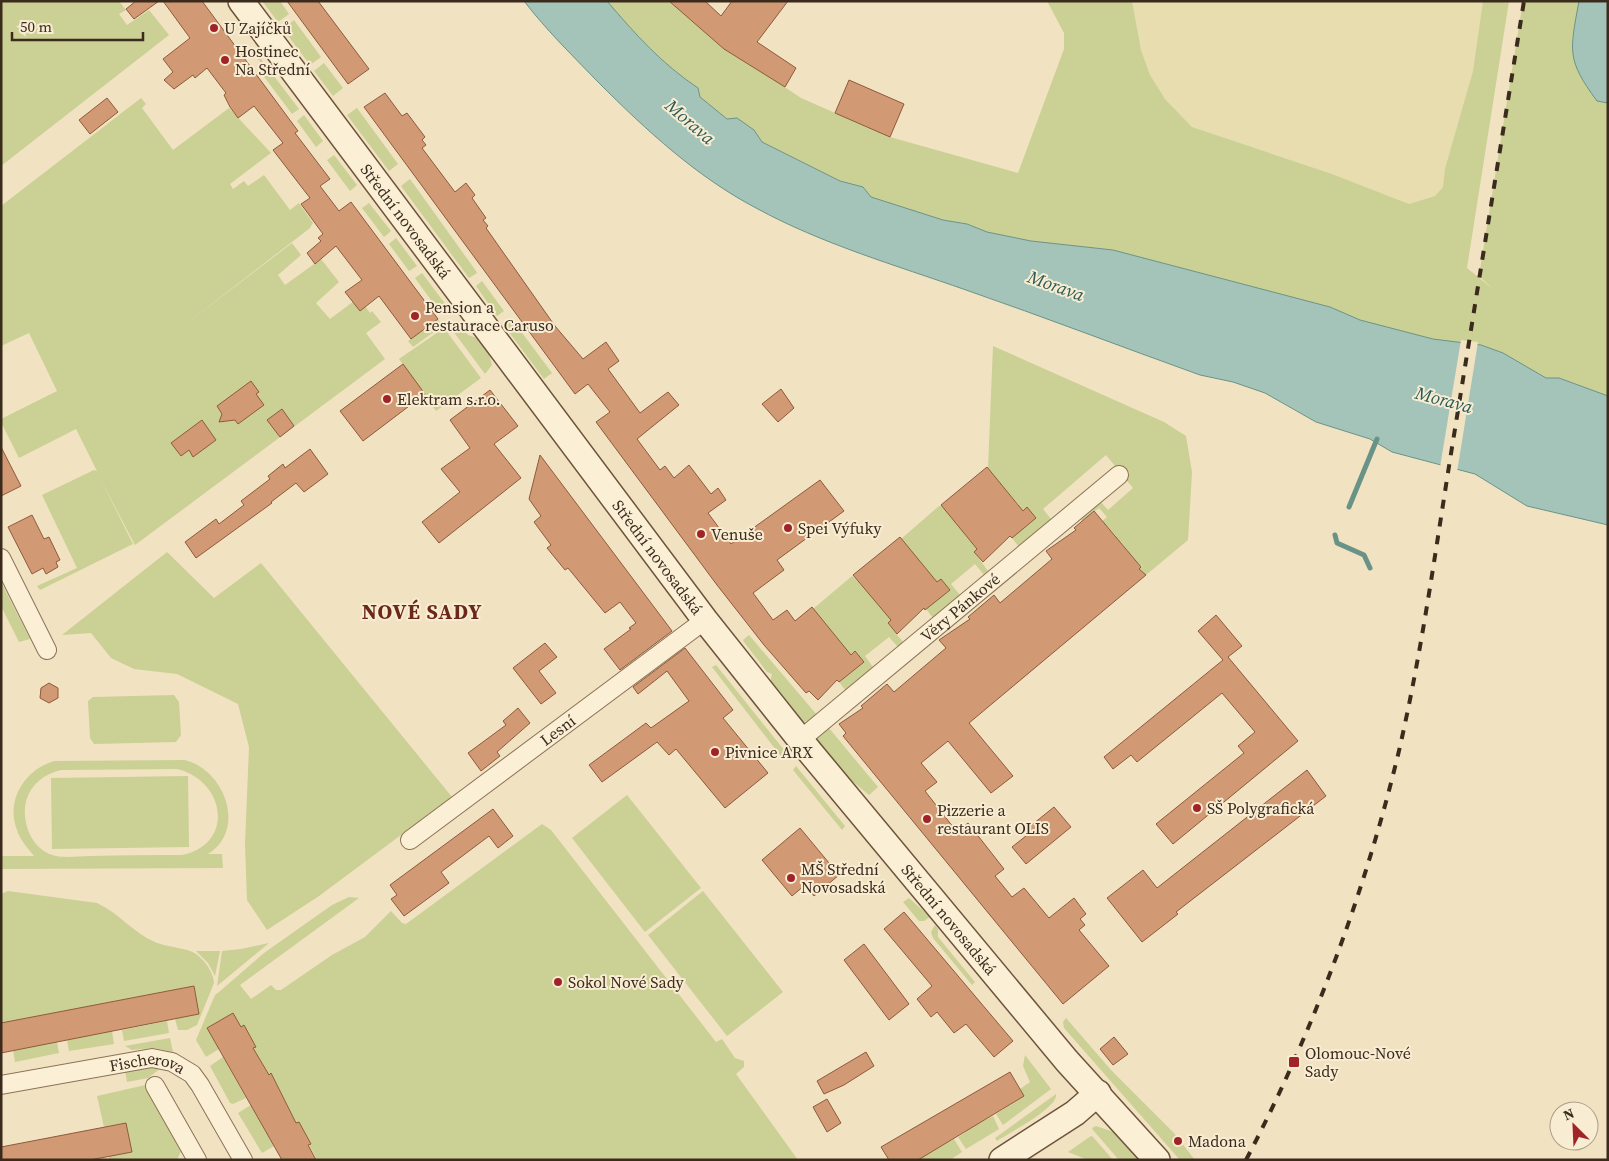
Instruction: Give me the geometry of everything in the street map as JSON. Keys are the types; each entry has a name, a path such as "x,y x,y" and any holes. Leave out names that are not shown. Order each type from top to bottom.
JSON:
{"main road":[{"name":"Střední novosadská","path":"241,1 705,620 800,740 1060,1053 1157,1160"},
{"path":"1002,1160 1075,1113 1098,1093"}],"street":[{"name":"Věry Pánkové","path":"800,740 1119,475"},
{"path":"1,558 47,650"},
{"name":"Lesní","path":"410,840 705,620"},
{"name":"Fischerova","path":"1,1085 141,1059 172,1062 192,1074 200,1085 242,1160"},
{"name":"Fischerova","path":"155,1086 197,1160"}],"shaded area":[{"path":"1132,1 1483,1 1473,71 1443,187 1435,196 1409,204 1332,174 1192,127 1165,99 1150,75 1141,50"}],"green space":[{"path":"1,1 119,1 126,10 119,14 127,25 149,10 169,35 1,166"},
{"path":"262,1 280,1 289,14 278,22"},
{"path":"607,1 669,1 726,48 801,98 890,137 1018,173 1064,49 1064,33 1047,1 1132,1 1141,50 1150,75 1165,99 1192,127 1332,174 1409,204 1435,196 1443,187 1445,169 1473,71 1483,1 1509,1 1467,268 1493,289 1479,276 1523,1 1579,1 1572,40 1597,101 1608,103 1608,396 1559,378 1546,378 1481,345 1433,339 1360,320 1330,307 1113,250 1031,241 987,232 967,224 943,220 871,197 863,187 840,181 762,142 743,122 727,119 700,97 698,88 650,48"},
{"path":"294,20 321,57 310,65 283,29"},
{"path":"252,47 299,109 292,114 262,74 267,70 250,49"},
{"path":"324,63 343,88 333,96 314,71"},
{"path":"141,98 146,104 142,108 173,150 229,108 271,153 230,184 233,189 244,181 248,186 264,175 290,210 299,203 313,223 310,228 178,330 292,243 301,255 278,275 285,285 321,259 339,282 316,303 330,319 354,301 365,306 370,313 372,311 381,322 366,333 385,359 135,545 100,478 133,544 40,590 37,586 77,568 42,495 94,470 97,471 76,429 19,458 1,422 1,419 57,391 29,333 1,346 1,206"},
{"path":"357,108 398,164 389,171 347,115"},
{"path":"304,115 323,141 316,147 297,121"},
{"path":"334,155 357,185 350,191 327,160"},
{"path":"410,179 477,273 469,278 401,186"},
{"path":"369,203 391,231 384,237 362,208"},
{"path":"396,238 417,266 409,271 389,244"},
{"path":"422,273 446,305 439,311 415,278"},
{"path":"482,281 504,311 497,316 476,286"},
{"path":"511,318 552,373 544,379 503,324"},
{"path":"438,319 441,324 438,329 413,347 408,341"},
{"path":"458,321 468,335 477,338 489,354 492,365 485,374 450,327"},
{"path":"441,330 447,332 481,378 436,411 399,359"},
{"path":"993,346 1164,422 1186,436 1192,472 1188,540 1146,575 1138,570 1143,565 1140,566 1133,557 1129,560 1125,555 1128,551 1121,542 1117,545 1112,539 1116,536 1108,527 1104,529 1099,524 1107,517 1099,508 1082,521 1079,517 1099,500 1108,510 1133,488 1106,455 1043,509 1051,519 1019,547 1012,538 1036,518 1027,508 1020,514 1015,508 1019,505 1011,496 1007,499 1003,486 991,479 994,476 988,468"},
{"path":"939,506 942,506 981,546 974,552 988,571 984,575 975,564 951,584 960,595 933,618 926,609 950,590 941,579 933,585 901,539"},
{"path":"167,552 214,598 261,563 452,797 319,896 267,930 247,900 245,844 249,747 238,704 177,674 134,669 111,658 91,633 62,635"},
{"path":"852,576 895,617 888,624 903,642 898,647 889,637 865,656 873,667 846,691 839,682 863,662 855,651 847,657 813,609"},
{"path":"1,582 30,639 19,642 1,606"},
{"path":"749,635 817,715 808,722 801,721 770,682 772,674 767,672 743,640"},
{"path":"716,665 788,755 783,759 712,667"},
{"path":"174,695 179,702 181,735 176,742 94,744 90,738 88,701 93,697"},
{"path":"828,727 878,787 869,795 846,776 817,742 818,735"},
{"path":"185,760 199,766 211,776 220,788 226,802 228,816 226,831 220,843 208,854 222,854 223,868 1,869 1,856 34,856 17,830 14,819 16,797 27,778 35,771 55,761","holes":["177,769 193,776 206,786 214,799 218,812 217,826 210,839 199,849 182,855 56,856 40,848 30,835 27,827 25,809 28,795 44,777 61,770"]},
{"path":"796,766 845,826 842,830 793,770"},
{"path":"188,776 189,847 52,849 51,778"},
{"path":"627,795 701,888 645,932 572,838"},
{"path":"542,824 551,830 716,1042 722,1039 735,1058 744,1061 744,1067 736,1074 798,1160 317,1160 309,1145 311,1143 299,1122 296,1123 271,1073 269,1075 253,1048 256,1046 244,1026 241,1027 233,1013 207,1028 219,1049 206,1057 196,1040 215,995 264,953 332,905 349,897 359,898 240,985 251,999 271,985 276,990 281,990 332,955 365,937 391,911 402,923 406,924"},
{"path":"8,891 97,903 147,938 160,944 188,950 196,954 208,967 214,983 197,1025 187,1030 178,1030 175,1019 199,1014 194,986 1,1023 1,894"},
{"path":"703,891 783,992 727,1036 648,935"},
{"path":"909,898 930,917 924,921 919,921 903,902"},
{"path":"935,925 938,929 938,937 975,982 972,985 933,938 931,932"},
{"path":"269,943 217,986 222,951"},
{"path":"196,951 220,951 215,976 208,963"},
{"path":"1066,1018 1111,1070 1173,1132 1195,1160 1180,1160 1064,1028 1063,1022"},
{"path":"167,1021 169,1033 124,1041 122,1030"},
{"path":"112,1031 114,1044 69,1051 67,1040"},
{"path":"170,1038 173,1052 154,1048 132,1050 125,1046"},
{"path":"57,1042 59,1053 15,1062 13,1050"},
{"path":"1025,1055 1051,1089 1003,1125 996,1114 1024,1096 1020,1089 1030,1082 1023,1066"},
{"path":"223,1057 246,1098 233,1104 230,1103 210,1066"},
{"path":"152,1066 161,1068 148,1078 127,1082 125,1070"},
{"path":"150,1084 182,1149 177,1160 109,1160 109,1156 132,1152 126,1123 104,1127 97,1096"},
{"path":"1056,1094 1050,1106 997,1141 995,1138"},
{"path":"251,1105 274,1146 262,1153 238,1113"},
{"path":"993,1116 999,1129 966,1149 958,1137 966,1132 965,1130"},
{"path":"1096,1126 1114,1132 1141,1160 1119,1160 1093,1130 1092,1128"},
{"path":"1091,1136 1113,1160 1088,1160 1068,1152"},
{"path":"954,1139 962,1152 950,1160 919,1159 945,1142"}],"water":[{"name":"Morava","path":"524,1 607,1 650,48 698,88 700,97 727,119 737,118 754,130 762,142 840,181 863,187 871,197 943,220 967,224 987,232 1031,241 1113,250 1330,307 1360,320 1433,339 1481,345 1503,353 1546,378 1559,378 1608,396 1608,525 1527,506 1475,474 1392,452 1370,439 1316,422 1265,393 1233,382 1200,375 995,300 859,253 781,221 734,196 673,152 599,83 551,33"},
{"path":"1579,1 1608,1 1608,103 1597,101 1575,64 1573,44"}],"pier":[{"path":"1461,340 1478,342 1457,472 1440,467"}],"building":[{"path":"136,1 159,1 134,19 126,9"},
{"path":"163,1 202,1 298,131 295,133 330,179 320,186 339,211 351,202 438,319 411,339 379,296 360,311 345,292 362,280 336,246 315,264 307,253 321,241 318,238 323,234 301,204 310,198 273,150 283,143 254,106 238,118 224,95 226,93 207,68 195,78 193,75 174,89 164,80 173,72 163,59 190,38"},
{"path":"287,1 318,1 369,69 348,84"},
{"path":"669,1 705,1 721,16 732,1 788,1 757,42 796,68 785,87 724,49"},
{"path":"849,80 904,104 890,137 835,113"},
{"path":"385,93 402,116 407,113 425,137 422,140 426,145 422,148 455,192 466,183 475,195 472,198 486,218 483,220 488,226 486,228 555,326 583,359 606,342 619,361 608,369 640,413 668,392 679,405 637,439 660,470 665,466 674,478 689,465 711,494 718,488 726,500 708,513 731,544 820,480 844,511 777,560 784,570 753,593 773,620 787,610 795,621 812,607 851,655 855,651 864,662 839,682 837,680 818,700 809,691 806,693 764,645 717,585 596,422 610,412 588,384 575,394 364,107"},
{"path":"107,98 118,112 90,134 79,120"},
{"name":"Elektram s.r.o.","path":"403,364 425,394 363,441 340,411"},
{"path":"251,381 259,392 256,394 264,405 238,424 235,420 219,422 222,414 217,406"},
{"path":"781,389 794,408 778,422 762,404"},
{"path":"490,390 518,426 494,444 521,478 439,543 422,522 460,492 441,469 470,448 450,420"},
{"path":"282,409 294,426 280,437 267,420"},
{"path":"202,420 216,440 193,457 189,450 181,456 171,443"},
{"path":"1,447 21,486 1,496"},
{"path":"310,449 328,474 304,492 296,483 272,503 196,558 185,542 216,519 219,524 244,505 241,501 270,479 268,476 283,464 285,468"},
{"path":"540,455 672,631 620,670 604,649 631,629 629,628 636,623 620,602 605,613 568,568 565,570 547,548 551,545 534,522 541,516 529,499"},
{"path":"987,467 1023,511 1027,507 1036,518 1012,538 1010,536 983,562 974,552 977,549 941,505"},
{"path":"1094,511 1141,567 1139,569 1146,575 969,723 1013,776 991,793 948,741 921,763 937,782 925,791 957,832 968,823 1004,869 995,876 1012,897 1024,888 1049,918 1074,898 1086,914 1080,919 1085,925 1079,930 1109,966 1063,1004 843,736 846,733 839,724 863,708 861,706 887,684 894,692 946,648 939,640 970,619 968,617 994,595 1000,603 1052,559 1046,551 1076,530 1074,528"},
{"path":"32,515 44,539 49,537 60,560 56,562 58,567 46,574 43,568 32,574 8,527"},
{"path":"900,537 937,582 941,579 950,590 925,610 924,608 897,634 888,623 891,620 853,575"},
{"path":"1216,615 1242,646 1228,657 1298,741 1173,844 1156,824 1244,753 1238,746 1255,732 1222,693 1137,762 1131,755 1113,769 1104,757 1223,660 1198,631"},
{"path":"545,643 557,657 539,671 556,693 541,704 513,668"},
{"path":"685,648 733,710 723,718 768,773 725,808 676,749 669,755 657,742 602,782 589,765 646,723 651,728 689,701 667,671 638,694 633,687"},
{"path":"49,683 58,688 58,698 49,703 40,698 41,688"},
{"path":"518,708 530,723 497,752 500,756 481,771 468,753 506,725 503,721"},
{"path":"1307,770 1326,796 1176,912 1178,914 1142,942 1107,898 1143,870 1157,888"},
{"path":"1054,807 1071,827 1026,864 1012,847 1031,832 1028,828"},
{"path":"493,809 513,836 498,848 489,836 441,872 449,883 404,916 391,899 397,895 390,885"},
{"path":"800,828 839,875 814,896 805,885 792,896 762,860"},
{"path":"904,912 1013,1041 994,1057 966,1024 954,1033 937,1012 931,1017 917,999 932,986 884,929"},
{"path":"864,944 909,1004 889,1020 844,960"},
{"path":"194,986 199,1014 1,1053 1,1023"},
{"path":"233,1013 241,1027 244,1025 256,1047 253,1048 269,1075 271,1073 296,1123 299,1122 311,1144 308,1145 316,1160 282,1160 207,1028"},
{"path":"1114,1037 1128,1054 1113,1065 1100,1049"},
{"path":"866,1052 874,1066 844,1085 824,1094 817,1081"},
{"path":"1010,1072 1024,1096 918,1160 889,1160 881,1147"},
{"path":"827,1099 841,1123 827,1132 813,1107"},
{"path":"126,1123 132,1152 90,1160 1,1160 1,1147"}],"waterway":[{"path":"1349,507 1377,439"},
{"path":"1335,535 1337,543 1364,555 1370,568"}],"railway":[{"path":"1246,1160 1315,1013 1353,911 1398,755 1429,593 1524,1"}],"place":[{"name":"U Zajíčků","path":"214,28"},
{"name":"Hostinec Na Střední","path":"225,60"},
{"name":"Pension a restaurace Caruso","path":"415,316"},
{"name":"Elektram s.r.o.","path":"387,399"},
{"name":"Spei Výfuky","path":"788,528"},
{"name":"Venuše","path":"701,534"},
{"name":"Pivnice ARX","path":"715,752"},
{"name":"SŠ Polygrafická","path":"1197,808"},
{"name":"Pizzerie a restaurant OLIS","path":"927,819"},
{"name":"MŠ Střední Novosadská","path":"791,878"},
{"name":"Sokol Nové Sady","path":"558,982"},
{"name":"Olomouc-Nové Sady","path":"1294,1062"},
{"name":"Madona","path":"1178,1141"}],"district":[{"name":"NOVÉ SADY","path":"422,612"}]}
